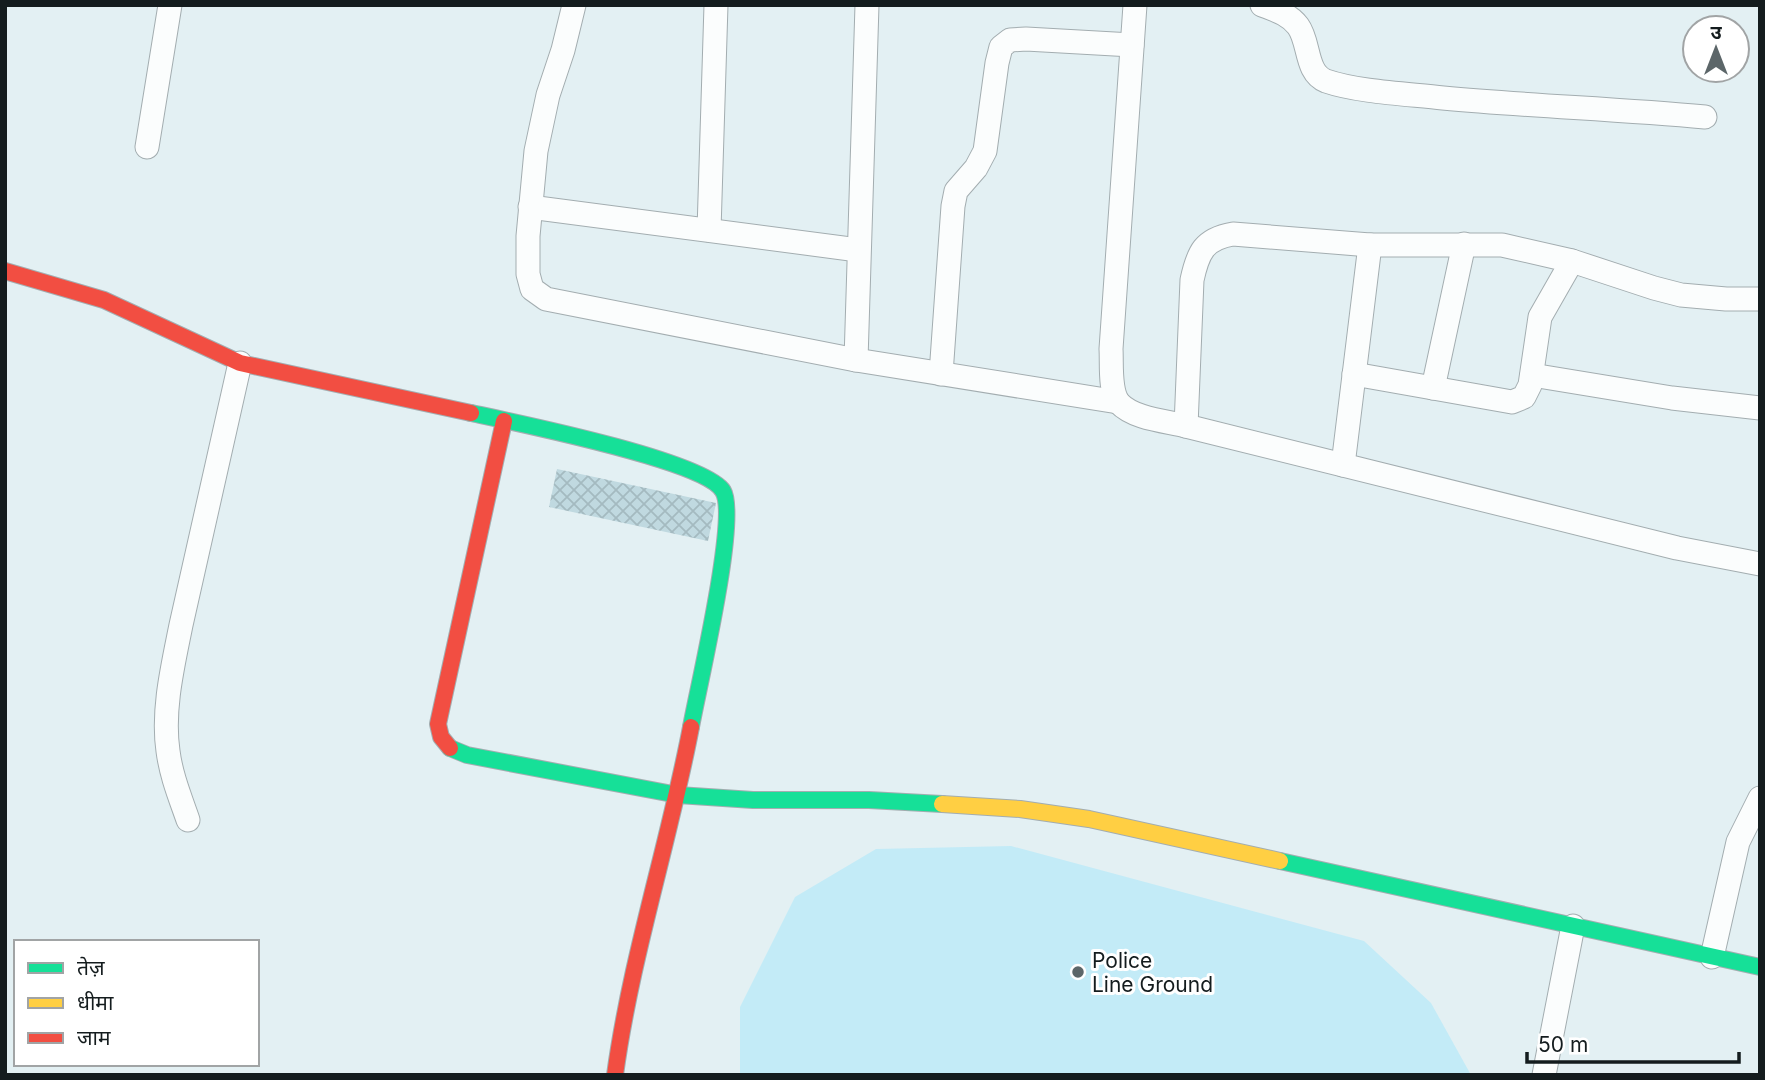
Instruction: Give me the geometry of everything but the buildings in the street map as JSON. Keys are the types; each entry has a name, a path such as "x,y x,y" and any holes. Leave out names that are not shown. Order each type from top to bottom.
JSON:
{"street":[{"path":"147,147 170,5"},
{"path":"574,5 548,95 536,151 530,206 528,274 532,289 547,299 856,360 1118,402 1132,412 1186,426 1676,548 1760,564"},
{"path":"709,230 716,5"},
{"path":"856,360 867,5"},
{"path":"1118,402 1112,384 1111,349 1135,5"},
{"path":"1262,5 1286,14 1297,24 1305,37 1315,73 1324,80 1423,96 1705,117"},
{"path":"941,374 953,206 956,191 976,168 985,151 1001,47 1010,40 1026,38 1132,45"},
{"path":"530,206 859,250"},
{"path":"1186,426 1192,281 1195,264 1204,246 1219,236 1233,234 1370,245 1502,245 1572,261 1681,295 1760,299"},
{"path":"1433,388 1464,244"},
{"path":"1343,465 1370,245"},
{"path":"1354,374 1512,402 1524,397 1532,376 1540,317 1572,261"},
{"path":"5,271 104,300 240,363 505,421 670,463 705,477 723,491 728,513 726,544 678,795 622,1023 615,1075"},
{"path":"188,820 167,749 170,689 181,625 240,363"},
{"path":"1532,376 1672,398 1760,408"},
{"path":"505,421 438,724 440,738 452,750 678,795 753,800 869,800 1020,809 1089,819 1760,967"},
{"path":"1712,957 1738,842 1760,798"},
{"path":"1544,1075 1573,926"}],"shaded area":[{"name":"Police Line Ground","path":"1011,846 1364,941 1431,1003 1471,1075 740,1075 740,1007 795,897 876,849"}],"traffic: fast":[{"path":"471,413 606,444 682,467 709,479 723,491 727,507 722,567 691,727"},
{"path":"450,748 467,755 678,795 753,800 869,800 942,804"},
{"path":"1280,861 1760,967"}],"traffic: slow":[{"path":"942,804 1020,809 1089,819 1280,861"}],"traffic: jam":[{"path":"5,271 104,300 240,363 471,413"},
{"path":"450,748 441,737 438,724 504,421"},
{"path":"615,1075 640,944 691,727"}],"place":[{"name":"Police Line Ground","path":"1078,972"}]}
